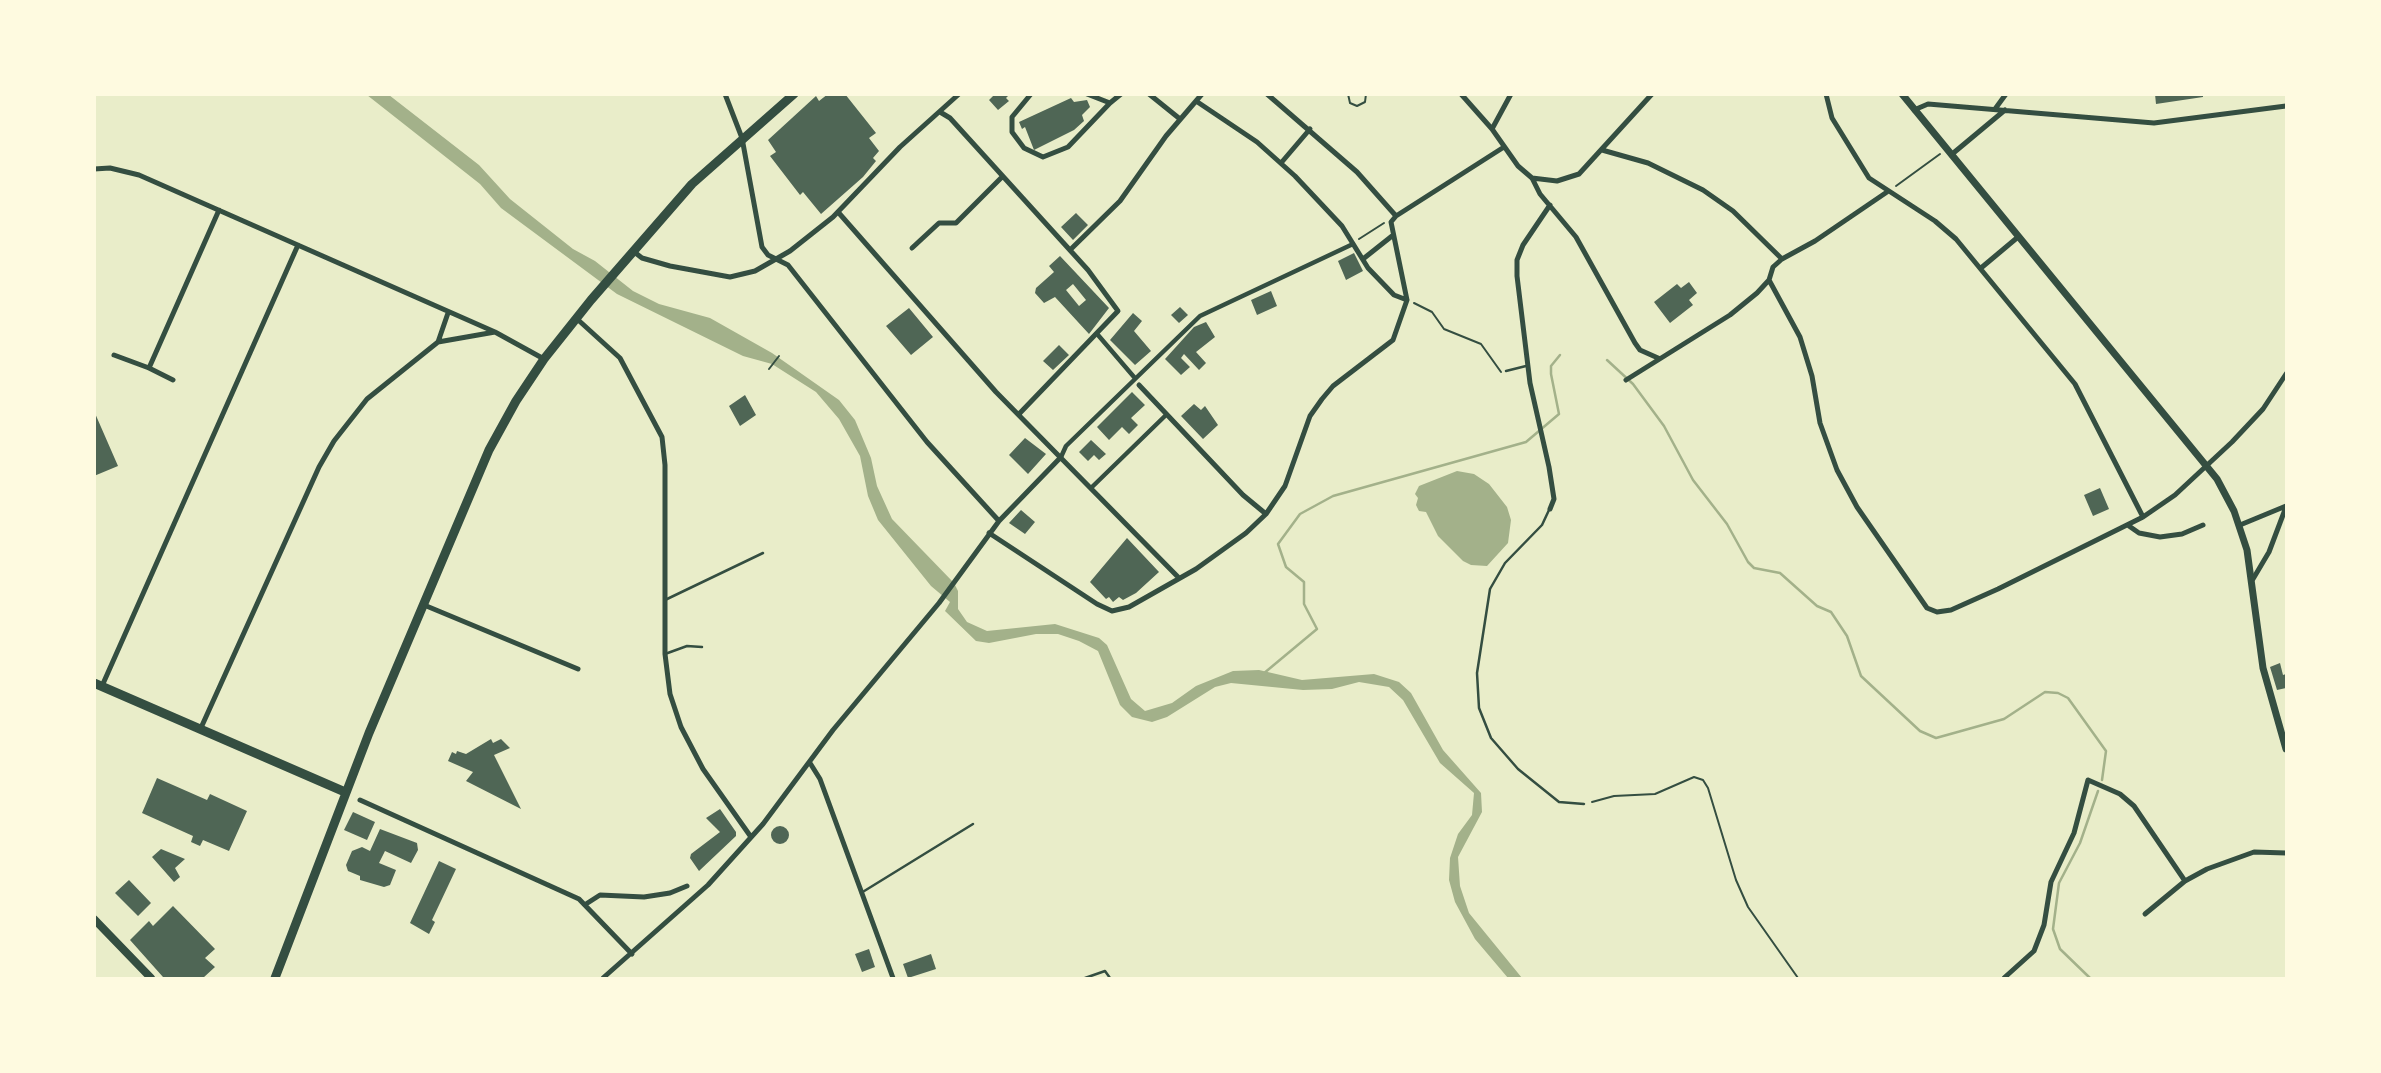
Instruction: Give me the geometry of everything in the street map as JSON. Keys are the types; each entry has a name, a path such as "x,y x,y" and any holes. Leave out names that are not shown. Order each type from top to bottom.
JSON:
{"main road":[{"path":"275,978 345,792 489,450 544,359 620,265 692,184 793,94"},
{"path":"98,684 345,792"},
{"path":"94,919 150,978"}],"street":[{"path":"725,94 742,138 762,247 776,260 788,265 927,442 999,521"},
{"path":"633,251 642,258 670,266 730,277 746,274 776,260 838,212 900,147 959,94"},
{"path":"1031,94 1012,117 1012,132 1024,148 1043,157 1068,146 1121,94"},
{"path":"1087,94 1110,103"},
{"path":"1149,94 1180,119"},
{"path":"1070,250 1120,201 1180,119 1202,94"},
{"path":"1267,94 1357,172 1396,216"},
{"path":"1461,94 1532,178 1576,237 1640,350 1658,358"},
{"path":"1492,129 1511,94"},
{"path":"1532,178 1557,181 1581,173 1652,94"},
{"path":"1826,94 1832,118 1861,168 1887,192 1935,221 1982,268 2075,384 2143,517"},
{"path":"1902,94 2207,466 2239,525 2253,579 2263,668 2287,748"},
{"path":"1995,109 2006,94"},
{"path":"1196,101 1257,142 1281,163 1342,226 1363,258 1394,295 1407,300"},
{"path":"1914,110 1928,104 2154,123 2287,106"},
{"path":"1949,152 2006,110"},
{"path":"940,112 950,118 1070,250 1118,311 1116,317 1019,414"},
{"path":"1281,163 1310,129"},
{"path":"989,533 1097,604 1112,611 1129,607 1179,579 1246,533 1266,514 1291,475 1314,410 1333,386 1387,347 1399,327 1407,300 1390,227 1396,216 1504,147"},
{"path":"1602,150 1648,163 1703,190 1733,211 1782,259"},
{"path":"94,169 110,168 139,175 495,332 544,359"},
{"path":"912,248 939,223 956,223 1002,177"},
{"path":"1629,378 1730,316 1769,280 1773,267 1782,259 1815,241 1887,192"},
{"path":"1550,205 1517,260 1519,312 1553,499 1550,509"},
{"path":"149,368 219,210"},
{"path":"838,212 996,392 1179,579"},
{"path":"1363,258 1392,236"},
{"path":"1982,268 2018,237"},
{"path":"604,978 708,885 751,837 833,730 939,603 989,533 1062,457 1066,446 1134,377 1200,316 1354,243"},
{"path":"98,684 298,245"},
{"path":"1769,280 1800,337 1812,376 1820,423 1837,470 1857,507 1927,608 1937,612 1951,610 1998,589 2143,517 2175,495 2207,466 2263,409 2287,373"},
{"path":"438,342 448,313"},
{"path":"576,318 620,358 662,437 665,454 665,654 670,694 681,727 703,769 751,837"},
{"path":"200,730 314,477 334,441 367,399 438,342 495,332"},
{"path":"1098,335 1134,377"},
{"path":"114,355 173,380"},
{"path":"1139,385 1243,495 1266,514"},
{"path":"1091,488 1166,415"},
{"path":"2239,525 2287,506"},
{"path":"2253,579 2269,552 2287,506"},
{"path":"2129,526 2139,533 2160,537 2182,534 2203,525"},
{"path":"424,605 578,668"},
{"path":"810,763 820,779 893,978"},
{"path":"2004,978 2034,951 2044,925 2052,882 2074,833 2088,780 2120,794 2134,806 2185,881"},
{"path":"360,800 586,904 632,954"},
{"path":"2146,914 2185,881 2234,858 2254,852 2286,854"},
{"path":"586,904 600,895 644,897 678,891 687,886"}],"lane":[{"path":"1506,371 1527,366"},
{"path":"1550,509 1542,525 1505,563 1490,589 1477,673 1479,708 1491,738 1518,769 1559,802 1584,804"},
{"path":"665,600 763,553"},
{"path":"665,654 687,646 702,647"},
{"path":"861,892 973,824"},
{"path":"1085,978 1105,971 1110,978"}],"path":[{"path":"1348,94 1350,103 1357,106 1365,102 1366,94"},
{"path":"1887,192 1949,152"},
{"path":"1354,243 1396,216"},
{"path":"1407,300 1432,312 1444,328 1481,344 1499,372 1506,371"},
{"path":"769,369 779,356"},
{"path":"1584,804 1614,796 1655,794 1694,777 1703,780 1736,880 1748,907 1798,978"}],"shaded area":[{"path":"367,95 389,95 479,165 510,199 573,249 595,261 633,291 659,304 710,318 772,353 839,400 855,420 871,458 877,486 892,519 954,583 958,591 958,609 967,622 987,631 1055,624 1099,638 1107,645 1131,699 1145,711 1172,703 1196,686 1233,671 1259,670 1302,680 1374,674 1399,682 1411,693 1443,750 1481,793 1482,812 1458,857 1460,886 1469,913 1522,978 1508,978 1475,939 1455,902 1449,880 1450,858 1458,834 1472,815 1474,793 1440,763 1403,700 1389,687 1359,682 1332,689 1303,690 1231,683 1215,687 1167,717 1152,722 1132,717 1120,705 1098,651 1079,641 1058,634 1036,634 989,643 976,641 945,611 950,602 931,586 878,520 868,496 860,456 839,419 816,392 772,364 743,356 617,294 501,208 480,184"},
{"path":"1457,471 1474,474 1489,484 1507,507 1511,520 1508,543 1487,566 1471,565 1463,561 1438,536 1426,512 1419,511 1416,505 1418,498 1415,494 1419,486"}],"building":[{"path":"828,94 845,94 876,133 869,138 879,151 873,158 876,161 863,177 821,214 803,192 800,195 770,156 776,152 768,140 816,96 819,101"},
{"path":"995,94 1010,94 1006,98 1009,101 998,110 989,100"},
{"path":"2155,94 2203,94 2203,97 2156,104"},
{"path":"1071,98 1074,102 1087,100 1090,107 1082,115 1084,121 1074,130 1034,150 1025,127 1022,129 1019,122"},
{"path":"1076,213 1088,225 1073,240 1061,227"},
{"path":"1354,253 1363,271 1346,280 1338,261"},
{"path":"1060,256 1109,308 1089,334 1055,297 1044,303 1035,293 1036,288 1054,272 1049,266","holes":["1073,284 1086,300 1079,306 1066,290"]},
{"path":"1689,282 1697,293 1689,300 1693,305 1670,323 1654,302 1677,284 1681,288"},
{"path":"1271,291 1277,306 1257,315 1251,300"},
{"path":"1180,307 1188,315 1179,323 1171,315"},
{"path":"909,308 933,337 911,355 886,326"},
{"path":"1133,313 1142,321 1134,331 1151,351 1135,365 1110,340"},
{"path":"1206,322 1215,337 1196,352 1206,363 1199,370 1184,354 1181,358 1190,367 1181,375 1165,359 1194,327"},
{"path":"1059,345 1069,355 1053,370 1043,361"},
{"path":"1132,392 1145,405 1131,418 1138,425 1129,434 1122,427 1109,440 1097,427"},
{"path":"745,395 756,415 740,426 729,406"},
{"path":"1194,404 1201,410 1205,406 1218,425 1203,439 1181,416"},
{"path":"94,411 118,466 94,476"},
{"path":"1025,438 1046,454 1028,474 1009,455"},
{"path":"1091,440 1106,454 1099,460 1094,455 1088,461 1079,452"},
{"path":"2100,488 2109,509 2093,516 2084,495"},
{"path":"1021,510 1035,522 1025,534 1009,523"},
{"path":"1127,538 1159,572 1136,593 1123,600 1119,597 1113,602 1109,597 1106,599 1090,582"},
{"path":"2280,663 2283,675 2286,674 2286,688 2277,690 2270,667"},
{"path":"491,739 493,743 501,739 510,748 494,755 521,809 466,781 473,772 448,761 452,752 466,754"},
{"path":"157,778 207,800 210,794 247,811 229,851 203,840 200,846 191,842 193,836 142,813"},
{"path":"720,809 736,836 699,871 690,858 691,854 720,832 706,818"},
{"path":"353,812 375,822 367,840 344,830"},
{"path":"776,826 784,826 789,835 787,842 776,844 771,839 771,831"},
{"path":"380,829 417,843 418,850 411,863 385,851 379,863 396,870 390,885 384,887 360,880 360,876 348,871 346,865 352,851 362,847 370,851"},
{"path":"161,849 185,859 175,868 180,877 174,882 152,857"},
{"path":"439,861 456,869 432,920 435,922 429,934 410,923"},
{"path":"129,880 151,903 138,916 115,893"},
{"path":"173,906 215,949 205,958 215,967 203,978 163,977 130,940 149,921 153,926"},
{"path":"869,949 875,967 862,972 855,954"},
{"path":"931,954 936,969 908,978 903,964"}],"waterway":[{"path":"1263,674 1317,629 1304,604 1304,582 1286,567 1278,544 1300,514 1333,496 1526,442 1559,414 1551,366 1560,355"},
{"path":"1607,360 1633,384 1664,426 1693,480 1727,524 1748,562 1754,568 1780,573 1817,606 1831,612 1847,636 1861,676 1920,731 1936,738 2004,719 2045,692 2058,693 2068,698 2106,751 2102,780"},
{"path":"2090,978 2060,949 2053,929 2059,883 2080,843 2098,791"}]}
